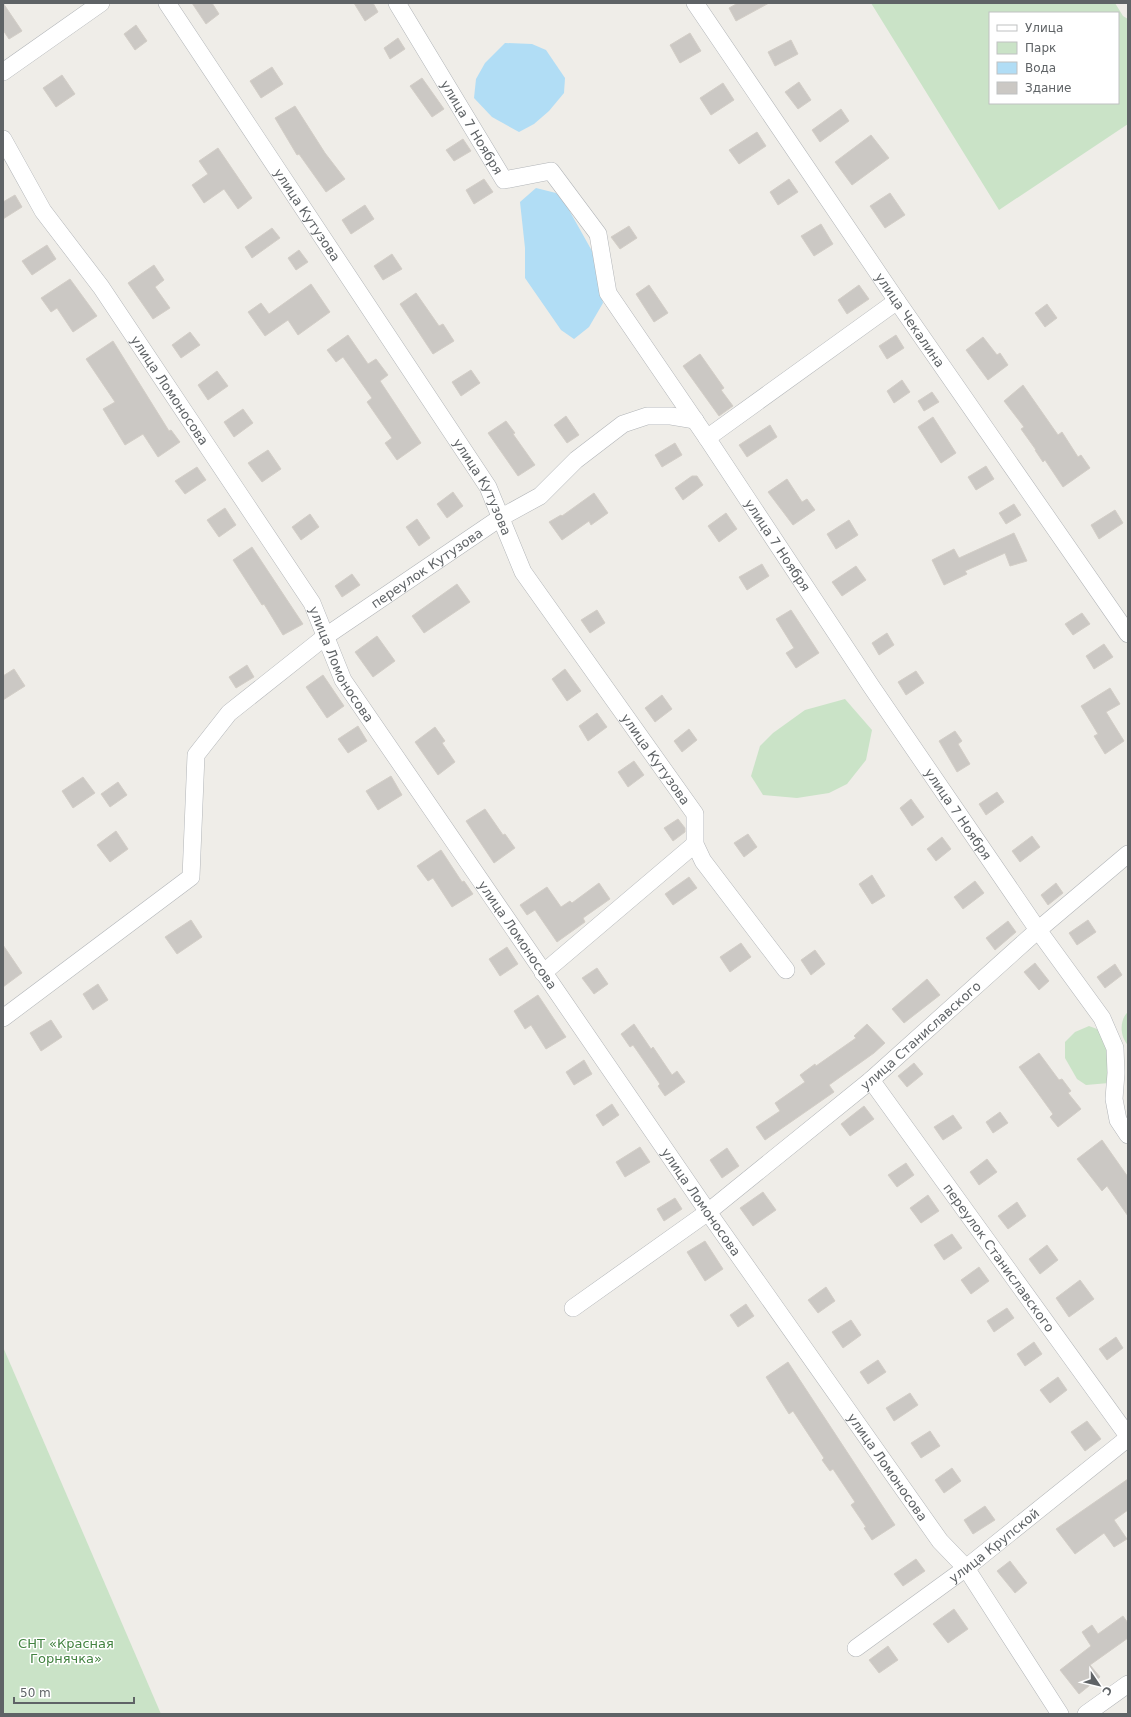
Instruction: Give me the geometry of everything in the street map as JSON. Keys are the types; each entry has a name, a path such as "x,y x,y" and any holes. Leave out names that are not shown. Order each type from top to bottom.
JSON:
{"street":[{"path":"3,72 101,3"},
{"name":"улица Кутузова","path":"167,3 488,487 523,572 695,814 695,844 703,861 786,970"},
{"name":"улица 7 Ноября","path":"397,3 504,180 551,171 598,234 608,293 695,420 871,686 1038,930 1102,1018 1115,1048 1116,1073 1114,1099 1118,1120 1128,1135"},
{"name":"улица Чекалина","path":"695,3 897,301 1128,634"},
{"name":"улица Ломоносова","path":"3,139 43,211 101,287 312,603 342,680 708,1212 940,1541 966,1568 1060,1714"},
{"path":"707,438 897,301"},
{"name":"переулок Кутузова","path":"3,1018 191,877 196,755 229,713 326,636 500,518 540,496 576,460 623,424 647,416 671,416 695,420"},
{"path":"543,972 695,844"},
{"name":"улица Станиславского","path":"573,1308 708,1212 871,1080 1038,930 1128,854"},
{"name":"переулок Станиславского","path":"871,1080 1128,1437"},
{"name":"улица Крупской","path":"856,1648 966,1568 1128,1437"},
{"path":"1086,1714 1128,1684"}],"green space":[{"path":"871,3 1115,3 1123,16 1128,19 1128,124 999,210"},
{"path":"845,699 872,730 866,760 847,784 829,793 797,798 763,795 751,776 760,746 773,733 805,710"},
{"path":"1128,1012 1128,1045 1123,1038 1122,1024 1125,1015"},
{"path":"1089,1026 1097,1029 1105,1037 1113,1059 1109,1083 1086,1085 1077,1079 1065,1058 1065,1042 1075,1032"},
{"name":"СНТ «Красная Горнячка»","path":"3,1347 161,1714 3,1714"}],"water":[{"path":"505,43 532,44 546,50 565,78 564,93 549,111 534,124 519,132 492,117 474,98 476,79 485,63"},
{"path":"536,188 556,193 564,201 592,251 603,303 589,327 574,339 561,330 525,278 525,248 520,202"}],"building":[{"path":"3,3 22,31 9,39 3,30"},
{"path":"192,3 212,3 219,14 206,24"},
{"path":"354,3 373,3 378,12 365,21"},
{"path":"738,3 769,3 736,21 729,8"},
{"path":"136,25 147,41 135,50 124,34"},
{"path":"690,33 701,51 680,63 670,45"},
{"path":"398,38 405,49 390,59 384,48"},
{"path":"791,40 798,54 775,66 768,52"},
{"path":"272,67 283,84 261,98 250,81"},
{"path":"62,75 75,94 56,107 43,88"},
{"path":"422,78 444,109 432,117 410,86"},
{"path":"799,82 811,100 798,109 785,92"},
{"path":"723,83 734,100 711,115 700,98"},
{"path":"295,106 325,153 345,179 326,192 299,154 297,155 275,118"},
{"path":"841,109 849,121 820,142 812,130"},
{"path":"757,132 766,146 739,164 729,150"},
{"path":"871,135 889,158 852,185 835,162"},
{"path":"463,139 471,151 454,161 446,150"},
{"path":"218,148 252,198 238,209 224,189 204,203 192,185 208,174 199,161"},
{"path":"484,179 493,192 474,204 466,190"},
{"path":"789,179 798,192 778,205 770,192"},
{"path":"890,193 905,215 885,228 870,206"},
{"path":"15,195 22,207 3,219 3,202"},
{"path":"365,205 374,219 351,234 342,220"},
{"path":"821,224 833,244 814,256 801,236"},
{"path":"629,226 637,238 620,249 611,237"},
{"path":"272,228 280,238 252,258 245,247"},
{"path":"47,245 56,259 32,275 22,261"},
{"path":"299,250 308,262 296,270 288,258"},
{"path":"392,254 402,269 383,280 374,266"},
{"path":"154,265 164,280 155,287 170,308 153,319 128,283"},
{"path":"70,279 97,316 73,332 57,308 51,312 41,298"},
{"path":"311,284 330,312 298,335 288,320 265,336 248,312 261,303 269,314"},
{"path":"649,285 668,313 654,322 636,294"},
{"path":"859,285 869,299 847,314 838,300"},
{"path":"416,293 439,326 443,324 454,341 433,354 400,304"},
{"path":"1047,304 1057,318 1045,327 1035,313"},
{"path":"190,332 200,345 181,358 172,345"},
{"path":"348,335 368,364 376,359 388,375 380,381 421,443 397,460 385,443 392,438 367,402 372,398 343,357 336,362 327,350"},
{"path":"896,335 904,348 887,359 879,346"},
{"path":"983,337 997,355 1000,353 1008,365 988,380 966,350"},
{"path":"113,341 169,431 171,430 180,442 158,457 143,434 125,445 103,409 115,402 86,359"},
{"path":"700,354 724,388 721,390 733,406 719,416 683,366"},
{"path":"471,370 480,383 461,396 452,382"},
{"path":"217,371 228,386 208,400 198,385"},
{"path":"902,380 910,392 894,403 887,391"},
{"path":"1023,385 1058,435 1062,432 1078,457 1081,455 1090,468 1063,487 1045,460 1043,462 1021,429 1024,427 1004,401"},
{"path":"932,392 939,402 924,411 918,401"},
{"path":"243,409 253,423 234,437 224,422"},
{"path":"566,416 579,435 567,443 554,425"},
{"path":"933,417 956,453 941,463 918,427"},
{"path":"506,421 515,433 513,434 535,465 518,476 488,433"},
{"path":"770,425 777,437 747,457 739,445"},
{"path":"675,443 682,455 662,467 655,455"},
{"path":"268,450 281,469 262,482 248,463"},
{"path":"986,466 994,479 976,490 968,477"},
{"path":"197,467 206,480 185,494 175,481"},
{"path":"692,476 697,476 703,485 683,500 675,488"},
{"path":"787,479 802,502 807,499 815,510 793,525 768,492"},
{"path":"453,492 463,506 447,518 437,504"},
{"path":"594,493 608,513 591,525 589,521 562,540 549,522 561,515 562,516"},
{"path":"1014,504 1021,515 1006,524 999,513"},
{"path":"225,508 236,525 219,537 207,520"},
{"path":"1115,510 1123,523 1099,539 1091,525"},
{"path":"726,513 737,529 719,542 708,526"},
{"path":"310,514 319,527 301,540 292,527"},
{"path":"417,519 430,538 419,546 406,527"},
{"path":"849,520 858,535 836,549 827,534"},
{"path":"1014,533 1027,561 1010,566 1005,553 965,571 967,574 944,585 932,560 954,549 959,558"},
{"path":"252,547 303,624 283,635 264,604 262,605 233,560"},
{"path":"762,564 769,576 747,590 739,577"},
{"path":"856,566 866,580 842,596 832,582"},
{"path":"352,574 360,585 342,597 335,586"},
{"path":"457,584 470,602 424,633 412,616"},
{"path":"597,610 605,623 590,633 581,620"},
{"path":"791,610 819,653 796,668 786,653 794,648 776,619"},
{"path":"1082,613 1090,624 1073,635 1065,624"},
{"path":"887,633 894,645 879,655 872,643"},
{"path":"377,636 395,661 373,677 355,652"},
{"path":"1104,644 1113,657 1094,669 1086,656"},
{"path":"247,665 254,677 236,688 229,677"},
{"path":"14,669 25,686 3,700 3,676"},
{"path":"565,669 581,691 567,701 552,679"},
{"path":"916,671 924,683 906,695 898,682"},
{"path":"323,675 344,706 327,718 306,687"},
{"path":"1110,688 1120,704 1106,712 1124,741 1105,754 1094,736 1098,734 1081,706"},
{"path":"662,695 672,709 655,722 645,708"},
{"path":"597,713 607,727 588,741 579,726"},
{"path":"358,726 367,741 348,753 338,739"},
{"path":"435,727 445,741 442,743 455,762 438,775 415,742"},
{"path":"689,729 697,740 682,752 674,741"},
{"path":"955,731 962,741 958,744 970,764 957,772 939,741"},
{"path":"634,761 644,775 628,787 618,772"},
{"path":"391,776 402,795 378,810 366,791"},
{"path":"83,777 95,793 73,808 62,791"},
{"path":"118,782 127,795 110,807 101,794"},
{"path":"997,792 1004,802 986,815 979,804"},
{"path":"911,799 924,817 912,826 900,808"},
{"path":"485,809 503,835 505,834 515,848 494,863 466,821"},
{"path":"678,819 685,828 685,832 673,841 664,828"},
{"path":"116,831 128,849 110,862 97,845"},
{"path":"748,834 757,847 744,857 734,843"},
{"path":"1032,836 1040,847 1020,862 1012,851"},
{"path":"942,837 951,849 936,861 927,849"},
{"path":"441,850 462,882 464,881 473,894 452,907 433,878 428,881 417,866"},
{"path":"872,875 885,896 872,904 859,884"},
{"path":"689,877 697,888 673,905 665,894"},
{"path":"975,881 984,893 963,909 954,897"},
{"path":"599,883 610,899 583,918 585,922 557,942 535,910 527,915 520,905 547,887 561,907 570,901 572,903"},
{"path":"1056,883 1063,893 1048,905 1041,895"},
{"path":"191,920 202,937 177,954 165,937"},
{"path":"1088,920 1096,932 1077,945 1069,933"},
{"path":"1008,921 1016,932 995,950 986,938"},
{"path":"741,943 751,957 730,972 720,957"},
{"path":"3,945 22,973 3,987"},
{"path":"507,947 518,964 500,976 489,959"},
{"path":"815,950 825,964 811,975 801,960"},
{"path":"1035,963 1049,981 1039,990 1024,972"},
{"path":"1115,964 1122,975 1105,988 1097,977"},
{"path":"597,968 608,984 594,994 582,978"},
{"path":"927,979 940,995 904,1023 892,1009"},
{"path":"98,984 108,1000 93,1010 83,994"},
{"path":"538,995 566,1037 546,1049 531,1025 525,1029 514,1011"},
{"path":"51,1020 62,1037 41,1051 30,1033"},
{"path":"634,1024 651,1049 653,1047 672,1075 677,1071 685,1082 665,1096 658,1086 660,1084 633,1045 630,1047 621,1034"},
{"path":"867,1024 885,1043 874,1053 829,1085 834,1092 765,1140 756,1127 780,1111 775,1103 805,1082 800,1075 815,1064 816,1066 856,1038 854,1036"},
{"path":"1039,1053 1059,1080 1062,1079 1071,1091 1068,1093 1081,1109 1058,1127 1050,1117 1053,1114 1019,1067"},
{"path":"584,1060 592,1074 574,1085 566,1072"},
{"path":"914,1063 923,1074 907,1087 898,1076"},
{"path":"612,1104 619,1115 603,1126 596,1115"},
{"path":"864,1106 874,1119 850,1136 841,1124"},
{"path":"1000,1112 1008,1123 993,1133 986,1122"},
{"path":"953,1115 962,1128 943,1140 934,1127"},
{"path":"1102,1140 1128,1177 1128,1216 1107,1186 1102,1191 1077,1159"},
{"path":"640,1147 650,1162 625,1177 616,1162"},
{"path":"727,1148 739,1166 722,1178 710,1160"},
{"path":"987,1159 997,1172 979,1185 970,1172"},
{"path":"906,1163 914,1175 897,1187 888,1175"},
{"path":"763,1192 776,1210 753,1226 740,1208"},
{"path":"928,1195 939,1211 921,1223 910,1208"},
{"path":"675,1198 682,1209 664,1221 657,1209"},
{"path":"1017,1202 1026,1216 1008,1229 998,1216"},
{"path":"952,1234 962,1248 944,1260 934,1245"},
{"path":"705,1241 723,1269 705,1281 687,1252"},
{"path":"1047,1245 1058,1260 1040,1274 1029,1259"},
{"path":"979,1267 989,1281 971,1294 961,1280"},
{"path":"1080,1280 1094,1299 1069,1317 1056,1298"},
{"path":"826,1287 835,1301 818,1313 808,1300"},
{"path":"746,1304 754,1316 738,1327 730,1315"},
{"path":"1007,1308 1014,1318 994,1332 987,1321"},
{"path":"851,1320 861,1335 843,1348 832,1332"},
{"path":"1116,1337 1123,1348 1107,1360 1099,1349"},
{"path":"1034,1342 1042,1354 1025,1366 1017,1354"},
{"path":"878,1360 886,1372 868,1384 860,1372"},
{"path":"788,1362 895,1525 872,1540 864,1528 866,1527 851,1505 855,1502 833,1469 830,1471 822,1460 824,1458 793,1411 789,1414 766,1377"},
{"path":"1058,1377 1067,1390 1050,1403 1040,1390"},
{"path":"910,1393 918,1405 894,1421 886,1408"},
{"path":"1087,1421 1101,1439 1085,1451 1071,1432"},
{"path":"930,1431 940,1446 921,1458 911,1443"},
{"path":"952,1468 961,1481 944,1493 935,1480"},
{"path":"1128,1479 1128,1510 1114,1520 1127,1539 1114,1547 1104,1533 1075,1554 1056,1529"},
{"path":"985,1506 995,1520 973,1534 964,1520"},
{"path":"916,1559 925,1571 903,1586 894,1574"},
{"path":"1010,1561 1027,1583 1015,1593 997,1571"},
{"path":"954,1609 968,1629 948,1643 933,1624"},
{"path":"1123,1616 1128,1623 1128,1638 1090,1665 1100,1677 1079,1694 1060,1670 1091,1646 1082,1632 1092,1625 1098,1634"},
{"path":"888,1646 898,1660 879,1673 869,1660"}]}
